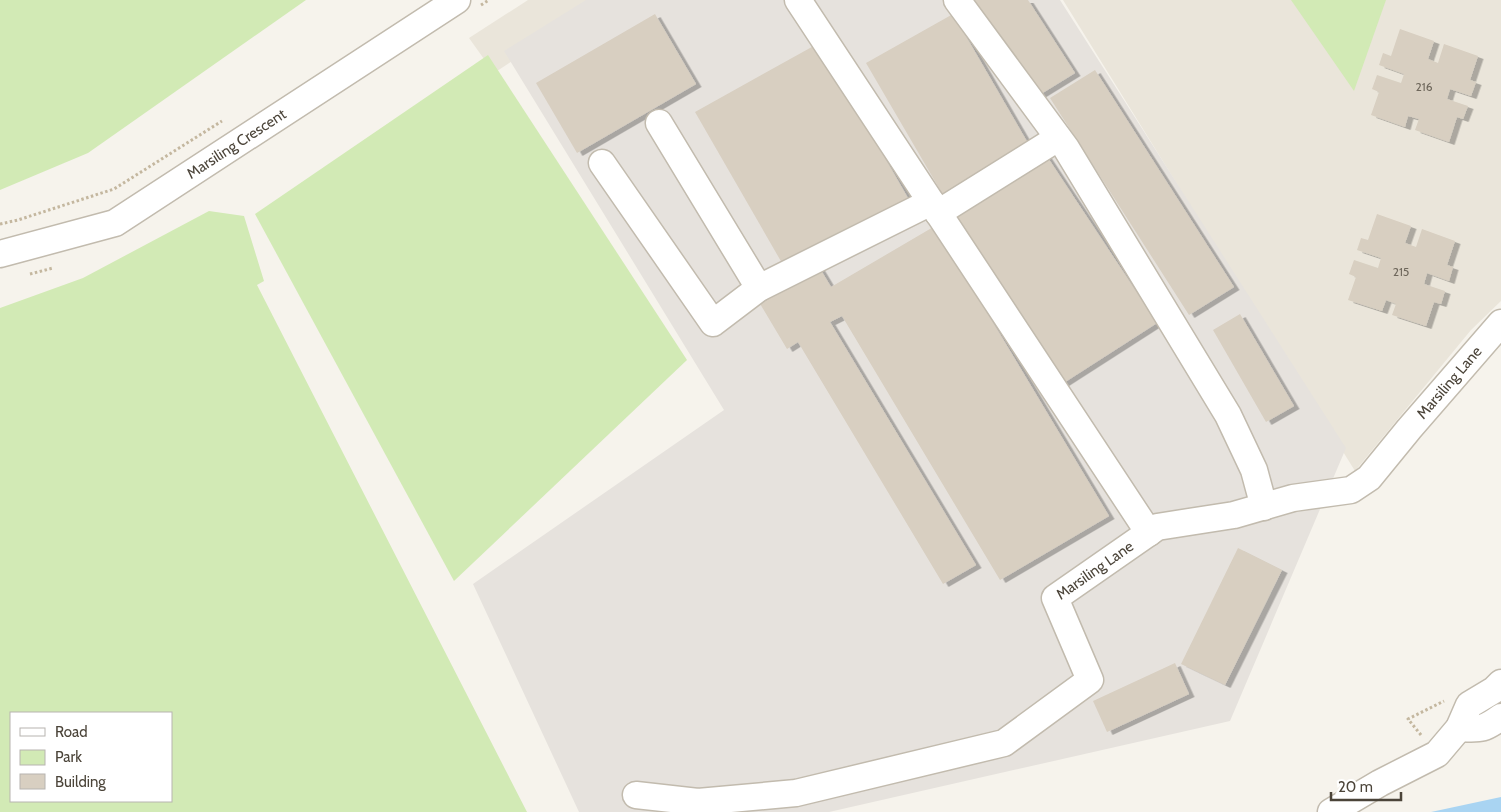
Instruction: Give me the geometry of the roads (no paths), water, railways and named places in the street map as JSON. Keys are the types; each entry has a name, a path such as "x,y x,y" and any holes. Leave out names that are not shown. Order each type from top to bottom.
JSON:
{"street":[{"name":"Marsiling Crescent","path":"0,254 115,223 456,0"},
{"path":"798,0 1148,533"},
{"path":"958,0 1058,138 1228,415 1254,470 1264,506"},
{"path":"659,123 759,288"},
{"path":"602,163 713,323 759,288 934,207 1058,138"},
{"name":"Marsiling Lane","path":"636,795 698,802 796,793 1004,743 1090,680 1055,598 1157,527 1234,515 1294,498 1351,490 1369,478 1501,323"},
{"path":"1330,812 1380,783 1437,754 1459,728 1469,705 1501,684"},
{"path":"1459,728 1480,729 1501,717"}],"water":[{"path":"1501,797 1501,812 1431,812"}]}
